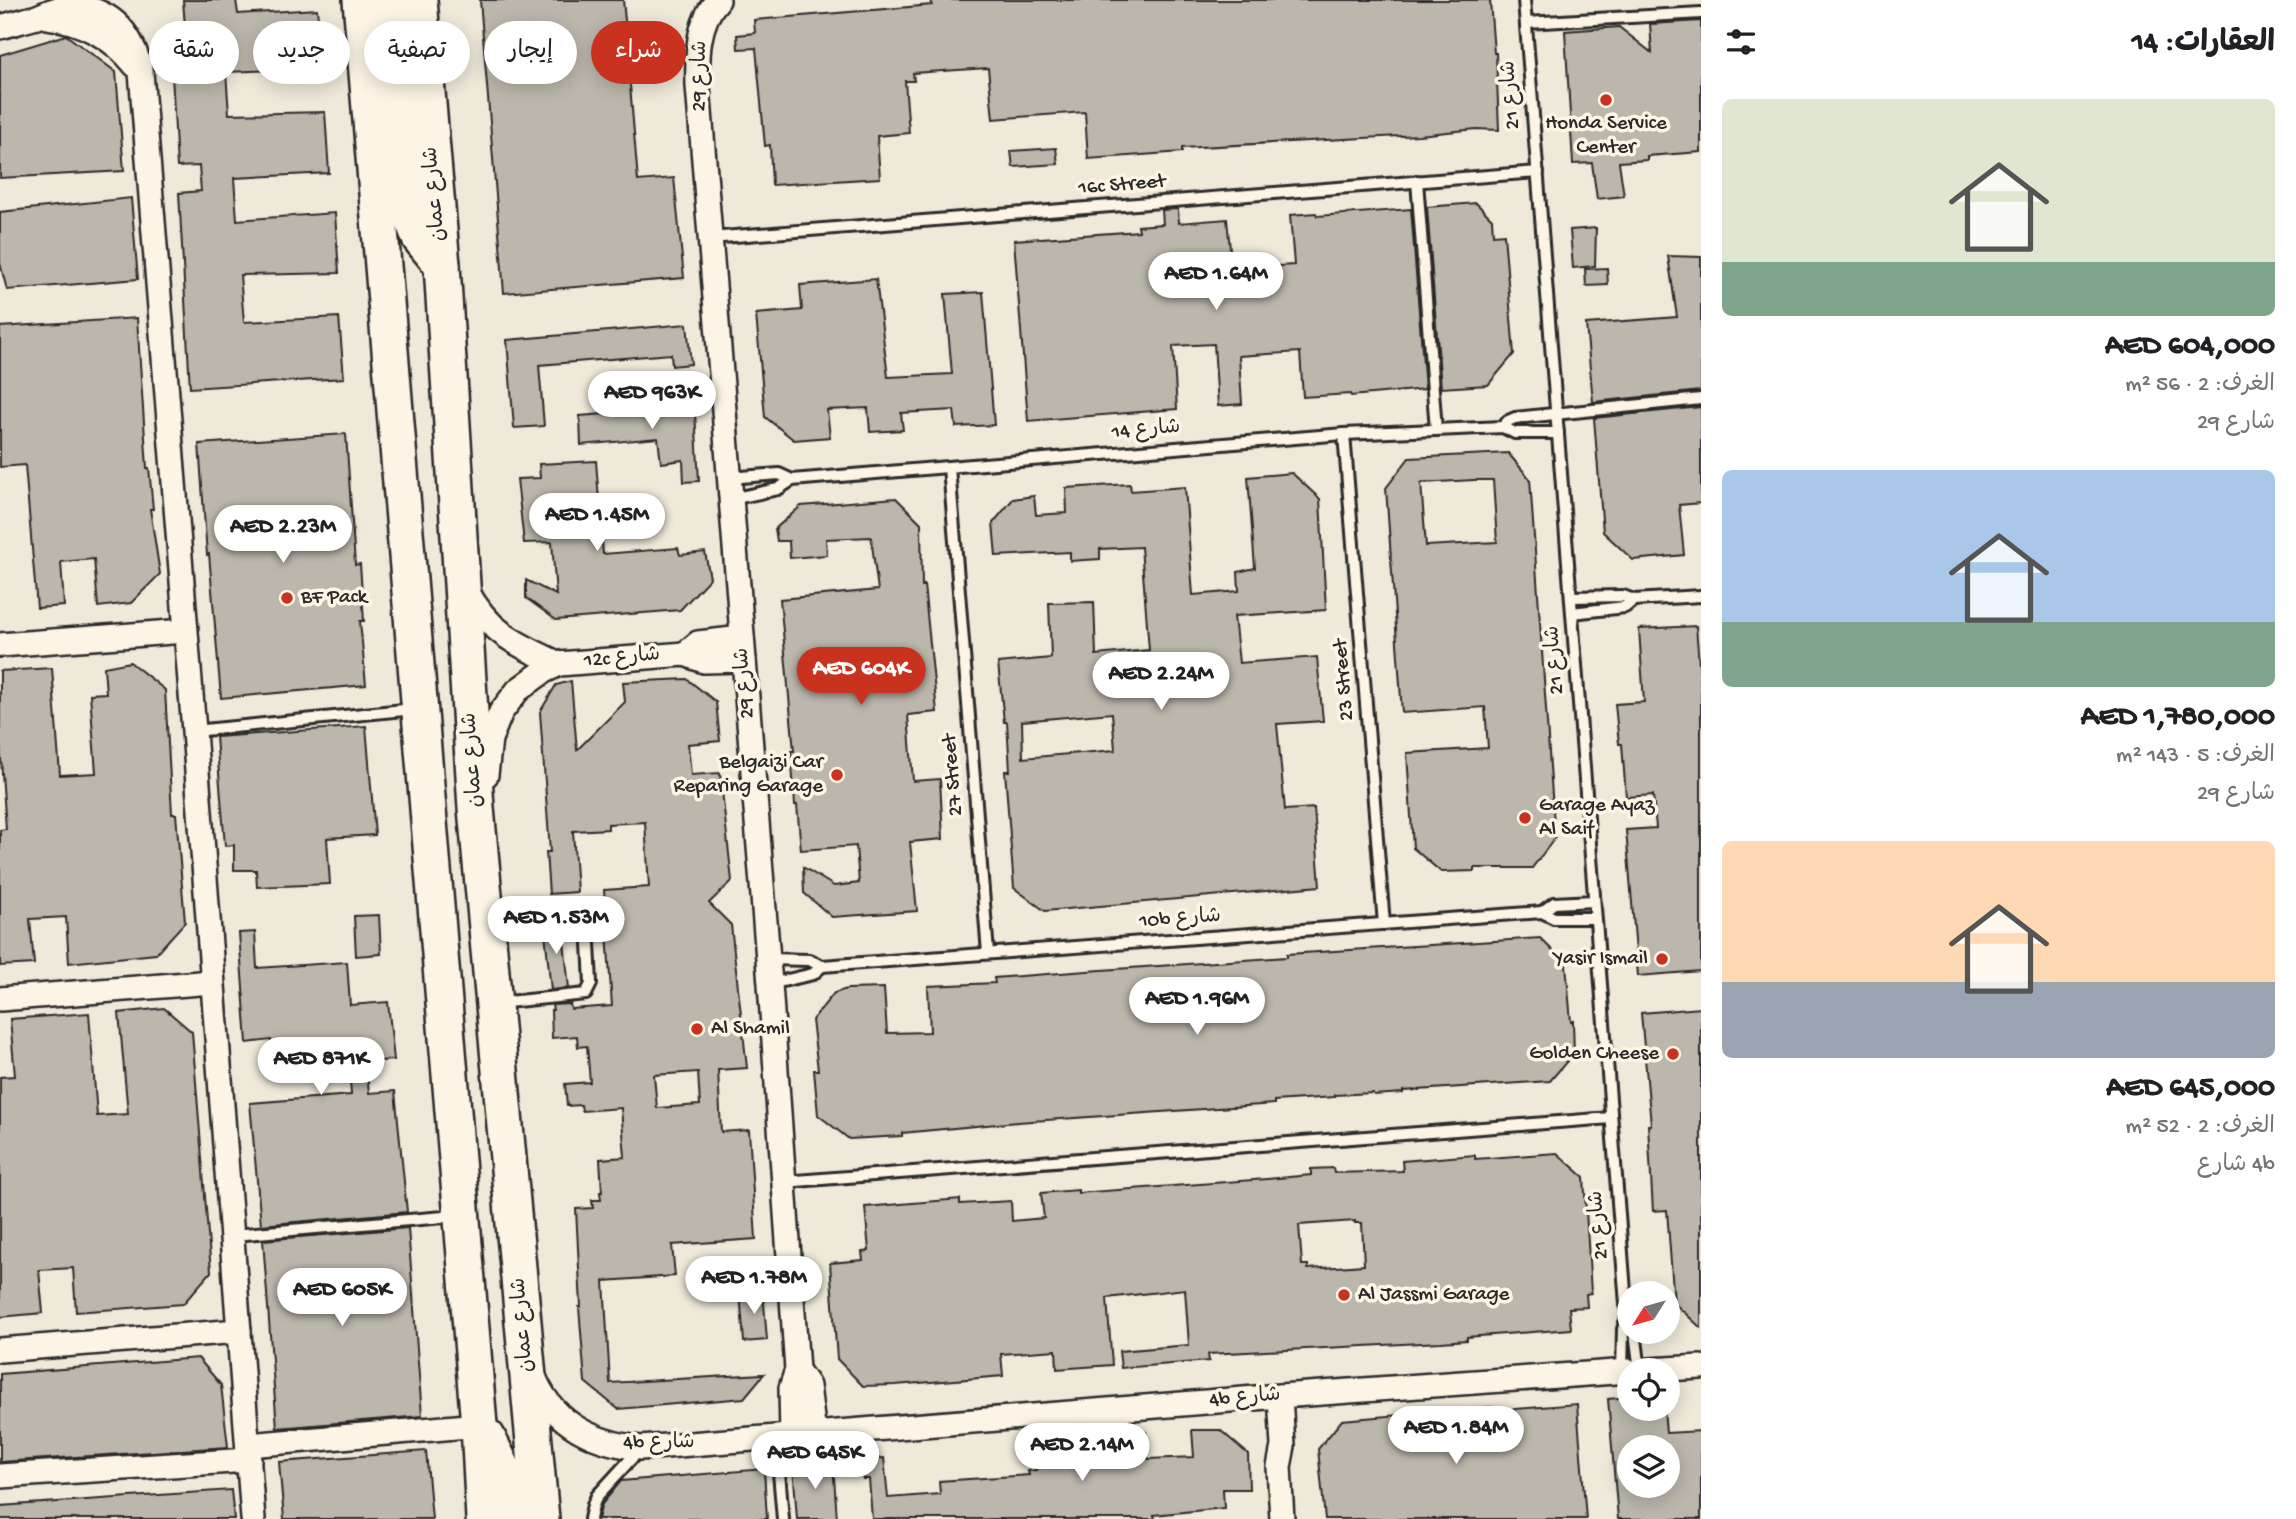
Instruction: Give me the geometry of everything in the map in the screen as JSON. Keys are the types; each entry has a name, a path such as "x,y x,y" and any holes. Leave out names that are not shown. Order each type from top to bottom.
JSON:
{"main road":[{"path":"362,0 479,1426 484,1519"},
{"path":"393,0 408,208 420,238 442,265"},
{"name":"شارع عمان","path":"419,0 442,265 476,808 541,1519"},
{"path":"479,1426 494,1448 504,1471 514,1519"}],"street":[{"name":"شارع 29","path":"718,0 707,16 697,64 770,984 797,1370 808,1386 794,1436"},
{"path":"0,27 38,16 78,24 96,32 129,57 141,72 253,1519"},
{"name":"12c شارع","path":"463,583 476,608 494,628 516,645 559,664"},
{"path":"0,645 185,631"},
{"name":"12c شارع","path":"476,808 484,785 491,739 501,712 518,690 530,680 559,664 685,654 698,643 743,649"},
{"path":"0,999 212,982"},
{"path":"0,1350 239,1331"},
{"name":"4b شارع","path":"527,1357 536,1382 550,1405 568,1423 590,1437 615,1445 641,1448 1617,1372"},
{"path":"1680,1368 1701,1367"},
{"path":"1271,1397 1283,1446 1279,1467 1282,1519"},
{"path":"0,1476 479,1426"}],"lane":[{"name":"شارع 21","path":"1524,0 1625,1281"},
{"path":"1526,23 1701,13"},
{"name":"16c Street","path":"710,238 1538,172"},
{"path":"1417,181 1436,430"},
{"name":"شارع 14","path":"1503,427 1515,418 1701,399"},
{"name":"شارع 14","path":"730,489 778,489 792,480 1344,434 1503,427 1516,433 1558,433"},
{"name":"23 Street","path":"1344,434 1384,923"},
{"name":"27 Street","path":"949,467 988,953"},
{"name":"شارع 14","path":"730,489 779,474 792,480"},
{"path":"1571,597 1623,596 1634,600 1701,596"},
{"path":"1572,613 1625,607 1634,600"},
{"path":"194,731 420,709"},
{"name":"10b شارع","path":"1542,912 1554,903 1594,901"},
{"name":"10b شارع","path":"768,959 809,960 822,966 1542,912 1554,918 1595,918"},
{"path":"488,919 575,913 584,916 588,923 591,984 586,994 495,1003"},
{"name":"10b شارع","path":"770,984 813,974 822,966"},
{"path":"783,1182 1611,1118"},
{"path":"233,1236 461,1215"},
{"path":"783,1519 794,1436"},
{"path":"590,1519 597,1496 641,1448"}],"building":[{"path":"183,0 236,0 238,14 317,9 318,21 253,21 253,71 239,71 239,21 185,21"},
{"path":"480,0 623,0 625,21 591,21 591,84 630,84 638,181 674,178 684,278 504,293 487,84 577,84 577,21 484,21 484,49"},
{"path":"931,0 1490,0 1496,53 1499,130 1476,129 1419,135 1182,148 1182,152 1088,159 1085,112 993,119 988,68 913,73 914,81 905,81 909,133 877,136 880,178 772,185 770,145 765,146 756,48 738,49 737,35 755,33 754,20 932,5"},
{"path":"1701,21 1701,152 1647,156 1647,160 1619,162 1624,196 1597,199 1592,163 1573,164 1565,31 1619,27 1652,53 1650,24"},
{"path":"66,35 116,72 124,171 0,178 0,55"},
{"path":"173,84 227,84 229,114 325,112 329,173 234,178 237,220 335,213 339,273 240,275 244,322 339,317 344,378 190,388 179,193 201,191 199,166 177,167"},
{"path":"1056,148 1058,164 1013,167 1011,151"},
{"path":"131,198 138,279 7,290 0,263 0,212"},
{"path":"1476,203 1492,219 1493,235 1504,234 1514,354 1488,385 1441,388 1427,207"},
{"path":"1178,209 1179,223 1227,219 1232,269 1294,265 1290,215 1316,213 1317,216 1411,209 1425,389 1351,396 1303,397 1300,352 1239,356 1242,404 1218,406 1214,344 1173,346 1177,409 1028,421 1014,240 1139,231 1138,226 1163,224 1162,210"},
{"path":"1596,228 1595,266 1573,268 1570,230"},
{"path":"1668,256 1701,257 1701,391 1593,402 1586,324 1677,317"},
{"path":"1607,268 1608,285 1586,286 1585,269"},
{"path":"876,279 888,377 952,374 945,294 983,292 994,425 956,427 954,410 901,413 903,430 870,432 868,408 827,410 830,437 794,440 765,417 756,314 802,310 800,285"},
{"path":"137,318 147,468 153,509 150,509 160,574 131,603 98,607 94,559 61,562 64,606 37,608 25,465 0,467 0,327"},
{"path":"687,324 691,364 672,366 671,354 539,365 544,426 514,428 507,340"},
{"path":"694,395 699,481 684,482 683,460 661,463 658,438 581,445 580,416 666,409 665,397"},
{"path":"1701,407 1701,503 1679,505 1684,555 1633,560 1603,532 1594,418"},
{"path":"346,434 355,565 360,564 364,621 360,621 366,685 221,698 199,444"},
{"path":"1508,453 1530,479 1555,838 1532,868 1474,868 1474,871 1441,872 1413,848 1407,753 1488,748 1485,707 1402,713 1386,488 1409,458","holes":["1493,480 1497,542 1426,546 1421,483"]},
{"path":"596,461 603,554 678,548 680,555 705,552 710,578 680,610 556,620 526,598 526,580 556,595 552,542 524,543 517,479 540,478 539,464"},
{"path":"1292,473 1320,499 1326,610 1234,616 1239,663 1317,657 1323,721 1277,724 1285,810 1314,808 1320,886 1045,911 1014,888 1005,771 1010,771 1007,722 1004,722 998,663 1051,658 1049,603 1094,602 1096,655 1149,650 1141,547 1100,549 1100,559 1070,561 1070,552 996,556 993,523 1013,499 1034,496 1036,515 1067,513 1066,488 1130,484 1131,491 1185,487 1193,595 1239,591 1238,572 1255,568 1248,477","holes":["1112,713 1115,750 1023,758 1022,721"]},
{"path":"896,498 921,523 922,586 924,585 937,712 908,715 913,781 940,779 943,839 910,842 917,911 832,917 804,893 803,867 834,886 859,883 856,846 801,850 795,805 791,751 794,751 780,599 878,590 871,537 826,539 827,555 790,558 789,541 777,541 775,529 801,506"},
{"path":"1696,626 1701,689 1701,971 1638,976 1626,830 1656,828 1653,795 1626,797 1622,744 1619,744 1615,704 1644,702 1639,629"},
{"path":"130,662 165,690 172,814 176,814 185,922 156,954 69,963 66,917 30,919 34,964 0,966 0,830 6,829 0,745 0,671 52,668 60,775 96,773 90,694 106,693 104,667"},
{"path":"687,679 716,702 720,741 688,744 691,775 720,773 732,881 709,903 731,925 747,1068 718,1070 721,1132 749,1130 756,1239 672,1245 675,1276 604,1281 610,1383 764,1374 744,1398 618,1409 585,1382 576,1209 593,1208 592,1200 601,1200 600,1159 625,1157 621,1108 582,1111 581,1105 567,1106 565,1084 590,1082 587,1046 578,1047 577,1036 552,1038 551,1010 552,1005 570,1004 571,1009 612,1006 604,890 649,887 645,822 608,824 608,829 573,831 577,892 549,894 546,852 550,852 540,712 556,685 571,681 577,750 625,702 623,682","holes":["698,1072 700,1105 657,1108 654,1075"]},
{"path":"366,726 375,835 327,838 330,884 257,887 256,870 234,870 234,845 225,846 216,737"},
{"path":"379,915 381,954 356,956 354,916"},
{"path":"562,922 569,988 551,990 544,923"},
{"path":"255,932 257,968 347,962 350,1005 388,1002 394,1060 366,1062 369,1093 395,1091 407,1212 261,1225 250,1103 351,1095 349,1064 274,1071 271,1040 247,1043 239,933"},
{"path":"1540,938 1566,964 1571,1022 1573,1021 1574,1053 1550,1081 1374,1095 1334,1095 1274,1101 1274,1104 1018,1122 902,1133 902,1136 849,1139 818,1115 814,1070 818,1070 812,1020 834,993 847,989 884,988 887,1033 930,1032 928,986 995,983 994,978 1287,957 1287,954"},
{"path":"164,1008 192,1032 211,1272 183,1304 76,1312 73,1268 39,1270 43,1313 0,1317 0,1077 15,1076 10,1019 89,1013 97,1116 128,1114 119,1013"},
{"path":"1701,1008 1701,1328 1680,1309 1680,1281 1672,1281 1667,1210 1653,1211 1648,1125 1651,1125 1641,1013"},
{"path":"1557,1153 1584,1177 1591,1293 1586,1294 1587,1307 1569,1308 1571,1329 1467,1337 1467,1340 1441,1342 1208,1354 1209,1361 1121,1368 1119,1351 1189,1345 1185,1289 1107,1298 1112,1365 1057,1369 1056,1350 1001,1354 1003,1376 863,1386 837,1359 830,1263 863,1260 862,1252 869,1251 865,1207 960,1199 960,1204 1011,1201 1012,1221 1044,1218 1041,1193 1078,1190 1078,1193 1267,1179 1311,1175 1311,1169 1333,1168 1334,1173 1403,1171 1402,1161 1475,1155 1475,1159","holes":["1362,1223 1364,1265 1308,1269 1308,1265 1302,1265 1299,1225"]},
{"path":"408,1228 422,1416 277,1428 263,1240"},
{"path":"763,1291 767,1340 744,1342 740,1293"},
{"path":"198,1358 221,1385 228,1447 0,1462 0,1374"},
{"path":"1617,1398 1617,1421 1665,1421 1666,1433 1701,1431 1701,1519 1618,1519 1608,1399"},
{"path":"1577,1404 1586,1519 1325,1519 1318,1449 1342,1420 1491,1407 1492,1411"},
{"path":"1192,1430 1220,1430 1248,1454 1249,1489 1223,1489 1224,1508 1154,1515 1155,1519 872,1519 869,1479 863,1479 861,1460 884,1458 888,1498 940,1494 939,1481 1029,1475 1028,1471 1036,1470 1034,1443 1146,1432 1148,1459 1194,1457"},
{"path":"426,1451 432,1519 284,1519 279,1462"},
{"path":"833,1463 837,1519 797,1519 793,1465"},
{"path":"764,1469 767,1519 598,1519 602,1504 621,1481"},
{"path":"231,1490 234,1519 0,1519 0,1506"}],"place":[{"name":"Honda Service Center","path":"1606,100"},
{"name":"BF Pack","path":"287,598"},
{"name":"Belgaizi Car Reparing Garage","path":"837,775"},
{"name":"Garage Ayaz Al Saif","path":"1525,818"},
{"name":"Yasir Ismail","path":"1662,959"},
{"name":"Al Shamil","path":"697,1029"},
{"name":"Golden Cheese","path":"1673,1054"},
{"name":"Al Jassmi Garage","path":"1344,1295"}]}
